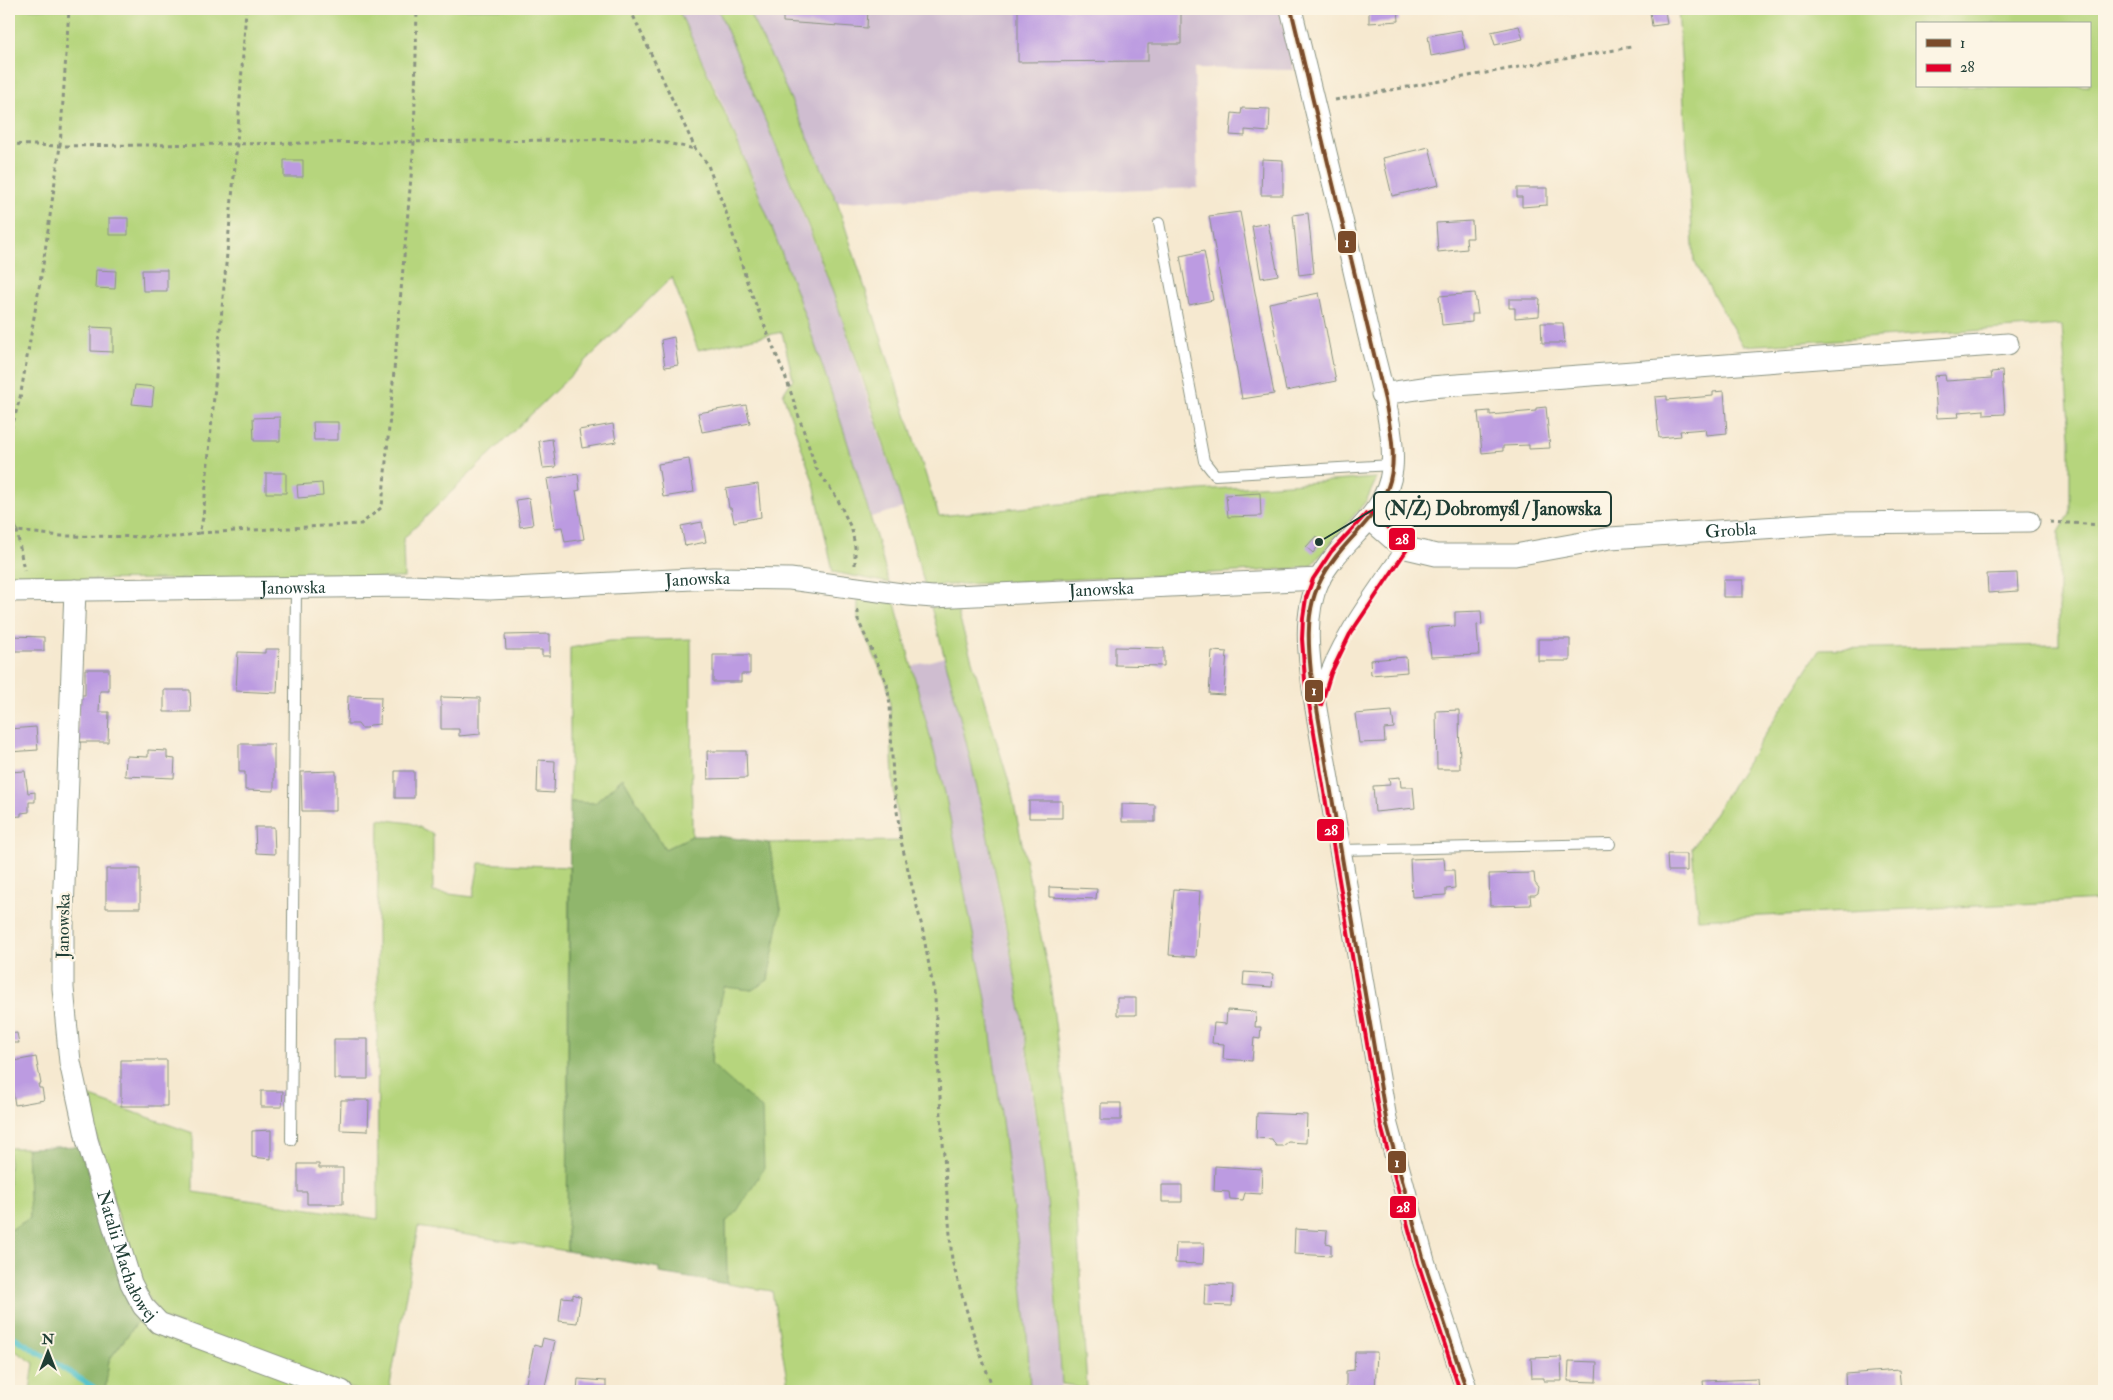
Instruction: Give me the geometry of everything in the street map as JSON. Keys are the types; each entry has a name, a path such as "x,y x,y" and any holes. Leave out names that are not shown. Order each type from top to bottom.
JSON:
{"street":[{"path":"1291,9 1382,394 1389,427 1392,465 1390,485 1385,497 1370,519 1333,560 1320,579 1314,593 1309,622 1310,661 1315,703 1387,1125 1424,1261 1468,1391"},
{"path":"1382,394 1430,387 2008,344"},
{"path":"1370,519 1402,548"},
{"name":"Grobla","path":"1402,548 1436,555 1514,555 1610,538 1838,523 2029,521"},
{"name":"Janowska","path":"18,591 409,586 490,589 713,578 790,579 932,597 1320,579"},
{"name":"Janowska","path":"75,590 65,833 63,988 70,1062 87,1140"},
{"name":"Natalii Machałowej","path":"87,1140 131,1283 143,1306 159,1323 342,1391"}],"lane":[{"path":"1159,223 1204,461 1215,475 1392,465"},
{"path":"1315,703 1325,671 1345,632 1402,548"},
{"path":"291,1140 296,587"},
{"path":"1340,850 1610,844"}],"path":[{"path":"9,437 20,398 44,265 60,146 70,9"},
{"path":"199,533 203,518 237,143 246,9"},
{"path":"9,528 17,531 61,536 179,537 199,533 361,524 382,507 414,143 417,9"},
{"path":"630,9 696,150 707,163 726,212 748,285 787,382 816,468 837,498 852,530 855,548 855,588 858,597 858,620 887,684 890,705 893,781 901,842 922,927 935,998 941,1116 952,1261 973,1331 994,1391"},
{"path":"1314,104 1631,47"},
{"path":"9,144 60,146 646,139 696,150"},
{"path":"9,511 17,531 18,591"},
{"path":"2029,521 2104,525"}],"shaded area":[{"path":"678,9 718,9 777,149 837,304 903,508 871,517 820,360 755,183 718,93"},
{"path":"747,9 1279,9 1294,70 1194,68 1198,188 837,202 773,60"},
{"path":"945,657 975,773 1019,1000 1045,1182 1062,1391 1030,1391 1020,1262 987,1004 945,793 912,666"}],"green space":[{"path":"9,9 678,9 740,149 796,291 845,436 889,583 833,572 814,484 783,394 793,379 782,332 698,350 672,277 403,539 404,578 9,580"},
{"path":"718,9 747,9 773,60 837,202 939,516 1200,490 1377,478 1366,501 1312,565 1300,568 1257,571 925,586 884,444 824,267 795,192"},
{"path":"1678,9 2104,9 2104,900 1698,919 1692,848 1820,649 2059,645 2059,532 2070,514 2070,436 2062,325 1743,346 1694,261"},
{"path":"858,597 895,603 945,793 987,1004 1020,1262 1030,1391 789,1391 772,1291 727,1284 726,1222 737,1211 711,1064 714,1033 724,986 752,990 781,909 769,843 900,841 893,781 890,705 887,684 858,620"},
{"path":"931,607 956,607 1011,789 1049,976 1074,1170 1087,1388 1062,1384 1045,1182 1036,1110 1013,965 968,749"},
{"path":"691,639 692,836 665,849 623,778 595,803 570,802 570,648 609,641"},
{"path":"623,778 665,849 692,836 718,836 769,843 781,909 768,980 752,990 724,987 716,1025 711,1064 762,1109 764,1168 737,1211 726,1222 727,1284 659,1273 659,1268 567,1251 570,802 595,803"},
{"path":"379,819 411,823 433,834 433,892 473,897 479,863 569,867 567,1251 418,1227 389,1391 358,1391 162,1318 135,1276 85,1095 193,1133 193,1192 378,1219 377,928"},
{"path":"79,1146 142,1316 109,1360 105,1391 99,1391 9,1334 9,1231 30,1218 27,1148"},
{"path":"9,1148 27,1148 30,1218 9,1231"},
{"path":"142,1316 325,1391 105,1391 109,1360"},
{"path":"9,1334 99,1391 30,1391 34,1363 9,1347"}],"building":[{"path":"783,9 868,9 867,28 783,22"},
{"path":"1018,9 1148,9 1148,12 1181,12 1181,44 1148,44 1148,61 1018,62"},
{"path":"1369,9 1398,9 1399,21 1369,23"},
{"path":"1665,10 1667,24 1652,26 1650,12"},
{"path":"1519,26 1523,39 1495,45 1491,32"},
{"path":"1461,30 1465,49 1431,56 1428,36"},
{"path":"1242,108 1270,109 1269,132 1245,130 1245,136 1230,135 1232,113 1241,114"},
{"path":"1429,147 1439,185 1392,196 1383,158"},
{"path":"1262,159 1283,160 1283,195 1261,195"},
{"path":"284,160 303,160 303,177 284,177"},
{"path":"1517,188 1547,188 1547,205 1522,207 1522,197 1517,197"},
{"path":"1240,212 1274,394 1242,399 1209,216"},
{"path":"1308,213 1314,273 1299,275 1293,215"},
{"path":"109,218 128,218 128,235 109,235"},
{"path":"1472,221 1473,238 1466,238 1467,249 1438,252 1436,223"},
{"path":"1268,223 1278,275 1261,278 1252,226"},
{"path":"1204,251 1213,300 1189,305 1180,256"},
{"path":"96,270 116,271 115,289 95,288"},
{"path":"142,270 167,270 167,291 143,291"},
{"path":"1319,293 1336,381 1286,391 1269,303"},
{"path":"1475,293 1478,314 1472,314 1472,322 1442,325 1439,296"},
{"path":"1509,299 1540,299 1539,316 1515,318 1515,308 1509,308"},
{"path":"1541,323 1563,323 1565,343 1542,343"},
{"path":"91,327 113,328 113,352 91,351"},
{"path":"674,337 678,365 665,367 661,340"},
{"path":"2002,371 2005,414 1984,415 1984,410 1958,412 1959,417 1937,418 1934,376 1945,375 1946,381 1992,378 1991,372"},
{"path":"135,385 154,387 152,406 132,404"},
{"path":"1724,391 1727,433 1706,435 1705,429 1680,431 1681,436 1659,438 1655,397 1667,396 1667,400 1713,396 1713,392"},
{"path":"746,405 750,423 702,432 698,413"},
{"path":"1546,407 1550,448 1529,449 1529,445 1503,446 1503,451 1482,453 1478,412 1490,411 1490,415 1536,411 1536,408"},
{"path":"280,417 280,441 254,441 253,418"},
{"path":"313,422 338,422 338,440 314,440"},
{"path":"613,424 616,442 582,448 579,430"},
{"path":"552,439 556,467 543,468 539,441"},
{"path":"689,459 694,492 663,497 658,464"},
{"path":"266,473 286,473 286,493 266,493"},
{"path":"578,474 580,490 576,491 584,539 565,542 562,527 555,528 547,479"},
{"path":"322,483 323,496 298,498 297,485"},
{"path":"758,484 761,517 734,522 731,508 729,508 726,489"},
{"path":"1260,493 1261,516 1228,517 1226,495"},
{"path":"529,498 533,525 520,527 516,500"},
{"path":"702,522 706,542 685,546 681,526"},
{"path":"1316,536 1322,541 1313,553 1306,547"},
{"path":"2017,573 2018,591 1988,593 1987,574"},
{"path":"1723,580 1743,580 1743,597 1723,597"},
{"path":"1481,611 1482,624 1477,625 1479,655 1431,657 1428,628 1455,626 1455,612"},
{"path":"550,634 550,656 542,656 542,650 506,650 505,635"},
{"path":"9,636 44,637 44,651 9,651"},
{"path":"1538,639 1570,639 1570,661 1538,661"},
{"path":"1115,647 1164,648 1164,666 1115,665"},
{"path":"265,649 279,649 277,693 236,691 238,652 265,653"},
{"path":"1212,651 1227,652 1224,695 1209,694"},
{"path":"713,655 750,655 750,674 741,674 741,682 713,682"},
{"path":"1406,657 1407,672 1371,675 1370,660"},
{"path":"85,669 109,669 109,691 100,691 99,712 109,712 108,742 78,742 78,695 85,695"},
{"path":"164,690 190,690 191,712 164,712"},
{"path":"348,696 381,697 380,724 361,728 358,724 347,724"},
{"path":"441,697 480,698 480,734 459,736 459,729 441,729"},
{"path":"1459,710 1460,769 1437,769 1436,711"},
{"path":"1392,711 1394,728 1384,729 1385,742 1359,743 1355,714"},
{"path":"36,727 38,750 9,752 9,729"},
{"path":"239,744 274,744 274,791 245,790 245,772 239,772"},
{"path":"148,750 167,751 167,758 175,759 174,778 125,776 126,756 148,757"},
{"path":"707,751 746,751 747,778 708,779"},
{"path":"538,760 555,761 554,793 537,792"},
{"path":"25,771 28,793 35,792 35,802 29,802 29,812 21,813 21,816 9,817 9,772"},
{"path":"336,771 336,811 302,811 301,772"},
{"path":"395,771 414,771 414,798 395,798"},
{"path":"1400,777 1401,787 1413,787 1415,808 1375,812 1373,786 1390,785 1389,778"},
{"path":"1029,801 1062,801 1062,818 1029,818"},
{"path":"1122,804 1155,805 1155,822 1122,822"},
{"path":"255,827 274,827 275,854 256,853"},
{"path":"1667,854 1687,854 1687,871 1668,871"},
{"path":"1444,858 1445,870 1454,870 1455,888 1446,889 1446,895 1412,897 1410,859"},
{"path":"106,869 140,869 140,908 106,908"},
{"path":"1534,873 1535,883 1539,888 1538,893 1530,895 1531,905 1490,906 1489,874"},
{"path":"1049,887 1097,889 1096,899 1049,897"},
{"path":"1174,889 1200,891 1196,957 1169,955"},
{"path":"1244,972 1273,974 1272,987 1243,985"},
{"path":"1117,998 1136,998 1136,1015 1117,1015"},
{"path":"1227,1010 1256,1012 1255,1027 1261,1027 1260,1039 1254,1038 1252,1061 1223,1059 1224,1044 1212,1043 1214,1023 1226,1024"},
{"path":"17,1033 19,1043 9,1043 9,1034"},
{"path":"334,1039 368,1039 368,1079 334,1079"},
{"path":"36,1057 41,1084 38,1084 39,1088 42,1088 44,1100 15,1105 9,1068 15,1067 14,1061"},
{"path":"121,1060 167,1060 167,1106 121,1106"},
{"path":"261,1091 283,1091 282,1107 261,1107"},
{"path":"341,1100 369,1100 368,1131 340,1130"},
{"path":"1101,1103 1121,1103 1121,1120 1101,1120"},
{"path":"1257,1113 1307,1115 1306,1143 1288,1142 1283,1146 1276,1146 1272,1139 1256,1138"},
{"path":"271,1130 271,1159 252,1157 252,1131"},
{"path":"298,1164 319,1164 319,1168 343,1168 343,1204 307,1204 307,1192 298,1192"},
{"path":"1215,1166 1262,1169 1261,1194 1245,1193 1243,1200 1230,1199 1229,1192 1214,1191"},
{"path":"1162,1185 1182,1185 1182,1202 1162,1202"},
{"path":"1295,1229 1327,1231 1326,1243 1331,1244 1331,1256 1294,1254"},
{"path":"1176,1243 1204,1243 1203,1264 1175,1263"},
{"path":"1205,1284 1233,1285 1232,1306 1204,1305"},
{"path":"573,1294 581,1297 577,1323 559,1321 562,1297 573,1298"},
{"path":"543,1338 555,1341 544,1391 525,1387 534,1345 541,1347"},
{"path":"1355,1352 1377,1352 1375,1391 1346,1391 1346,1371 1354,1370"},
{"path":"1561,1357 1562,1381 1544,1381 1544,1378 1532,1378 1531,1358"},
{"path":"1569,1361 1597,1362 1596,1382 1568,1381"},
{"path":"1899,1370 1901,1391 1846,1391 1845,1374"},
{"path":"578,1379 606,1381 606,1391 577,1391"},
{"path":"1758,1379 1759,1391 1704,1391 1703,1381"}],"waterway":[{"path":"9,1334 93,1387 95,1391"}],"transit line":[{"name":"1","path":"1291,9 1385,400 1393,455 1391,477 1381,502 1367,522 1336,556 1318,586 1310,616 1309,652 1311,673 1387,1125 1424,1261 1467,1391"},
{"name":"28","path":"1321,705 1331,673 1350,634 1408,548 1407,543 1371,513 1366,514 1331,552 1313,579 1306,598 1303,618 1302,639 1305,680 1381,1126 1418,1263 1460,1391"}],"place":[{"name":"(N/Ż) Dobromyśl / Janowska","path":"1319,542"}]}
